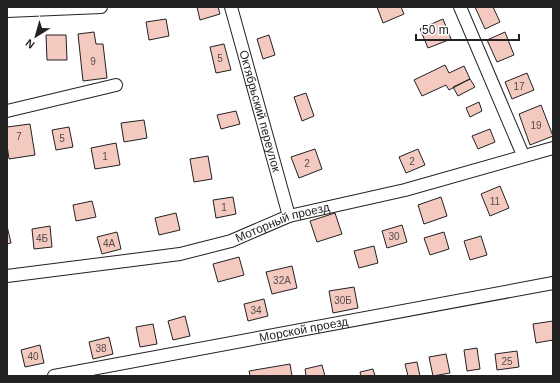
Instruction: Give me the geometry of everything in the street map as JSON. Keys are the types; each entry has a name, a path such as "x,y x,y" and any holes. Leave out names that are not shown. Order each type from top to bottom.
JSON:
{"street":[{"path":"7,11 101,7"},
{"name":"Октябрьский переулок","path":"230,7 289,216"},
{"path":"460,7 523,155"},
{"path":"7,111 116,85"},
{"name":"Моторный проезд","path":"7,276 180,254 231,241 289,216 405,190 523,155 553,148"},
{"name":"Морской проезд","path":"54,376 553,283"}],"building":[{"path":"197,7 218,7 220,14 200,20"},
{"path":"377,7 401,7 404,14 383,23"},
{"path":"475,7 493,7 500,22 485,29"},
{"path":"166,19 169,36 149,40 146,22"},
{"path":"443,19 451,39 428,48 420,29"},
{"path":"94,32 96,44 103,44 107,78 83,81 78,34"},
{"path":"505,32 514,55 497,62 487,40"},
{"path":"46,35 66,35 67,60 47,60"},
{"path":"269,35 275,55 263,59 257,39"},
{"path":"224,44 231,70 216,73 210,47"},
{"path":"445,65 449,73 464,66 470,79 449,90 446,85 422,96 414,80"},
{"path":"527,73 534,90 512,99 505,82"},
{"path":"470,79 475,87 458,96 453,87"},
{"path":"306,93 314,116 302,121 294,97"},
{"path":"479,102 482,111 470,117 466,108"},
{"path":"541,105 553,136 530,145 519,114"},
{"path":"236,111 240,124 221,129 217,115"},
{"path":"144,120 147,138 124,142 121,123"},
{"path":"30,124 35,155 9,159 7,127"},
{"path":"69,127 73,147 56,150 52,130"},
{"path":"490,129 495,142 478,149 472,136"},
{"path":"116,143 120,165 95,169 91,148"},
{"path":"315,149 322,169 299,178 291,157"},
{"path":"418,149 425,165 406,173 399,157"},
{"path":"208,156 212,179 194,182 190,159"},
{"path":"500,186 509,208 490,216 481,194"},
{"path":"233,197 236,214 216,218 213,200"},
{"path":"441,197 447,216 424,224 418,205"},
{"path":"92,201 96,217 76,221 73,205"},
{"path":"176,213 180,230 159,235 155,218"},
{"path":"335,213 342,234 317,242 310,221"},
{"path":"402,225 407,242 387,248 382,231"},
{"path":"7,226 11,243 7,244"},
{"path":"50,226 52,247 34,249 32,229"},
{"path":"117,232 121,249 102,254 97,237"},
{"path":"444,232 449,249 430,255 424,238"},
{"path":"481,236 487,255 470,260 464,241"},
{"path":"374,246 378,263 359,268 354,251"},
{"path":"239,257 244,275 218,282 213,264"},
{"path":"292,266 297,288 272,294 266,272"},
{"path":"354,287 358,308 333,313 329,291"},
{"path":"264,299 268,316 248,321 244,304"},
{"path":"185,316 190,336 173,340 168,321"},
{"path":"553,321 553,340 536,343 533,324"},
{"path":"153,324 157,344 140,347 136,327"},
{"path":"109,337 113,354 93,359 89,342"},
{"path":"40,345 44,363 25,367 21,350"},
{"path":"477,348 480,369 467,371 464,350"},
{"path":"517,351 519,367 497,370 495,354"},
{"path":"446,354 450,373 433,376 429,357"},
{"path":"417,362 420,376 408,376 405,364"},
{"path":"290,364 292,376 250,376 249,371"},
{"path":"322,365 325,376 306,376 305,369"},
{"path":"373,369 375,376 361,376 360,372"}]}
